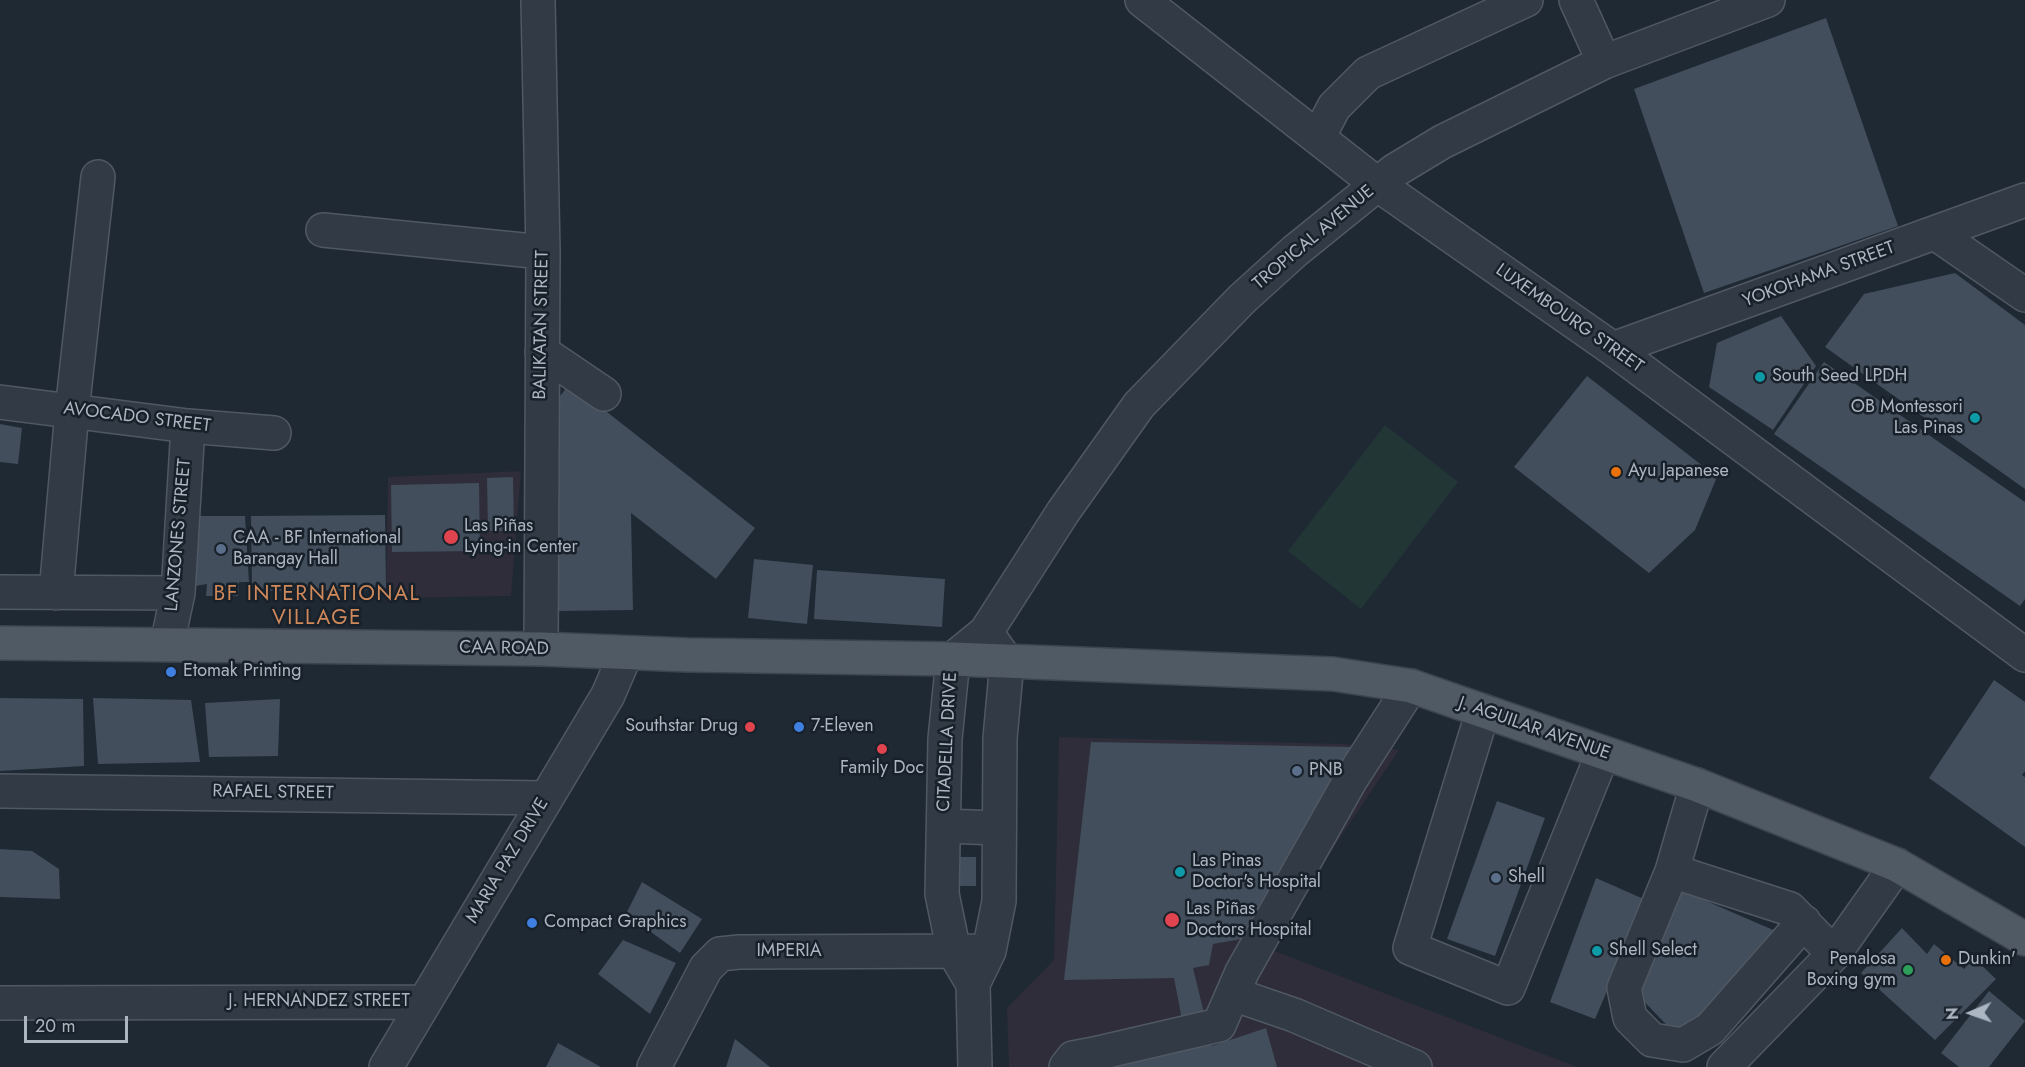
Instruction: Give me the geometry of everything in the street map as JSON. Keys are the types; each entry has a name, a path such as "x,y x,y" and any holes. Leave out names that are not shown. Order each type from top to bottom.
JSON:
{"main road":[{"name":"CAA ROAD","path":"0,643 541,649 1007,662"},
{"name":"J. AGUILAR AVENUE","path":"1007,662 1333,674 1411,686 1697,785 1897,865 2025,939"}],"street":[{"name":"BALIKATAN STREET","path":"538,0 543,252 541,649"},
{"name":"LUXEMBOURG STREET","path":"1142,0 1377,184 1613,349 2025,655"},
{"path":"1318,138 1334,107 1368,73 1526,0"},
{"path":"1576,0 1604,62"},
{"name":"TROPICAL AVENUE","path":"953,659 986,632 1063,512 1139,405 1242,299 1377,184 1442,142 1604,62 1767,0"},
{"path":"56,593 72,411 98,177"},
{"name":"YOKOHAMA STREET","path":"1613,349 2025,200"},
{"path":"323,230 543,252"},
{"path":"1935,233 2025,295"},
{"path":"542,352 604,394"},
{"name":"AVOCADO STREET","path":"0,402 188,426 274,433"},
{"name":"LANZONES STREET","path":"168,644 178,593 188,426"},
{"path":"0,592 178,593"},
{"path":"986,632 1007,662"},
{"name":"MARIA PAZ DRIVE","path":"386,1067 608,695 626,653"},
{"name":"CITADELLA DRIVE","path":"953,659 945,738 942,894 954,952 973,984"},
{"name":"CITADELLA DRIVE","path":"975,1067 973,984 989,951 999,901 1000,738 1007,662"},
{"path":"1085,1063 1219,1025 1242,972 1360,763 1411,686"},
{"path":"1484,711 1410,948 1508,988 1603,753"},
{"path":"1697,785 1672,871 1624,988 1630,1018 1652,1040 1683,1046 1710,1029 1804,922"},
{"name":"RAFAEL STREET","path":"0,791 546,798"},
{"name":"CITADELLA DRIVE","path":"944,826 998,828"},
{"path":"1724,1067 1834,954 1897,865"},
{"path":"1672,871 1790,909 1834,954"},
{"name":"IMPERIA","path":"654,1067 706,968 720,954 989,951"},
{"path":"1233,994 1294,1015 1415,1067"},
{"name":"J. HERNANDEZ STREET","path":"0,1003 423,1002"}],"shaded area":[{"name":"Las Piñas Lying-in Center","path":"521,471 511,596 386,598 388,477"},
{"name":"Las Piñas Doctors Hospital","path":"1059,737 1344,744 1399,750 1305,890 1272,950 1577,1067 1009,1067 1007,1008 1054,960"}],"green space":[{"path":"1385,425 1458,482 1361,609 1288,551"}],"building":[{"path":"1826,18 1898,226 1704,293 1634,89"},
{"name":"OB Montessori Las Pinas","path":"1955,273 2025,325 2025,489 1825,347 1864,294"},
{"name":"South Seed LPDH","path":"1781,316 1816,366 1773,430 1709,387 1717,343"},
{"path":"1824,362 2025,502 2025,599 2020,606 1774,434"},
{"name":"Ayu Japanese","path":"1587,376 1717,477 1695,530 1649,573 1514,467"},
{"path":"570,383 755,528 716,579 631,513 633,610 558,611 554,404"},
{"path":"0,424 22,428 18,464 0,462"},
{"path":"513,477 514,531 488,531 487,478"},
{"path":"479,483 480,551 392,552 391,485"},
{"path":"385,515 386,590 252,591 251,516"},
{"name":"CAA - BF International Barangay Hall","path":"195,516 245,516 249,582 239,582 238,596 206,596 207,584 195,586"},
{"path":"754,559 813,565 807,624 748,618"},
{"path":"817,570 945,579 942,627 814,619"},
{"path":"1994,680 2025,702 2025,771 2022,775 2025,777 2025,847 1929,778"},
{"path":"0,698 83,699 84,766 0,771"},
{"path":"93,698 191,700 200,762 98,764"},
{"path":"280,699 278,756 209,757 205,703"},
{"name":"Las Pinas Doctor's Hospital","path":"1091,742 1353,747 1247,938 1213,944 1209,965 1193,968 1212,1046 1266,1028 1277,1067 1118,1067 1116,1062 1187,1046 1174,978 1064,980"},
{"name":"Shell","path":"1497,801 1545,818 1495,956 1447,939"},
{"path":"0,849 32,851 59,869 60,899 0,897"},
{"path":"953,857 976,857 976,886 953,886"},
{"name":"Shell Select","path":"1596,878 1646,900 1595,1019 1550,1002"},
{"path":"642,882 702,919 680,953 626,914"},
{"path":"1681,890 1780,933 1683,1042 1633,990"},
{"path":"1902,928 1927,954 1934,944 1964,969 1974,958 1996,979 1935,1040 1861,973"},
{"path":"623,940 676,963 650,1014 598,974"},
{"path":"1989,991 2025,1021 1989,1067 1959,1067 1941,1053"},
{"path":"735,1039 770,1067 726,1067"},
{"path":"558,1043 601,1067 546,1067"}],"place":[{"name":"South Seed LPDH","path":"1760,377"},
{"name":"OB Montessori Las Pinas","path":"1975,418"},
{"name":"Ayu Japanese","path":"1616,472"},
{"name":"Las Piñas Lying-in Center","path":"451,537"},
{"name":"CAA - BF International Barangay Hall","path":"221,549"},
{"name":"Etomak Printing","path":"171,672"},
{"name":"Southstar Drug","path":"750,727"},
{"name":"7-Eleven","path":"799,727"},
{"name":"Family Doc","path":"882,749"},
{"name":"PNB","path":"1297,771"},
{"name":"Las Pinas Doctor's Hospital","path":"1180,872"},
{"name":"Shell","path":"1496,878"},
{"name":"Las Piñas Doctors Hospital","path":"1172,920"},
{"name":"Compact Graphics","path":"532,923"},
{"name":"Shell Select","path":"1597,951"},
{"name":"Dunkin'","path":"1946,960"},
{"name":"Penalosa Boxing gym","path":"1908,970"}],"district":[{"name":"BF INTERNATIONAL VILLAGE","path":"317,607"}]}
